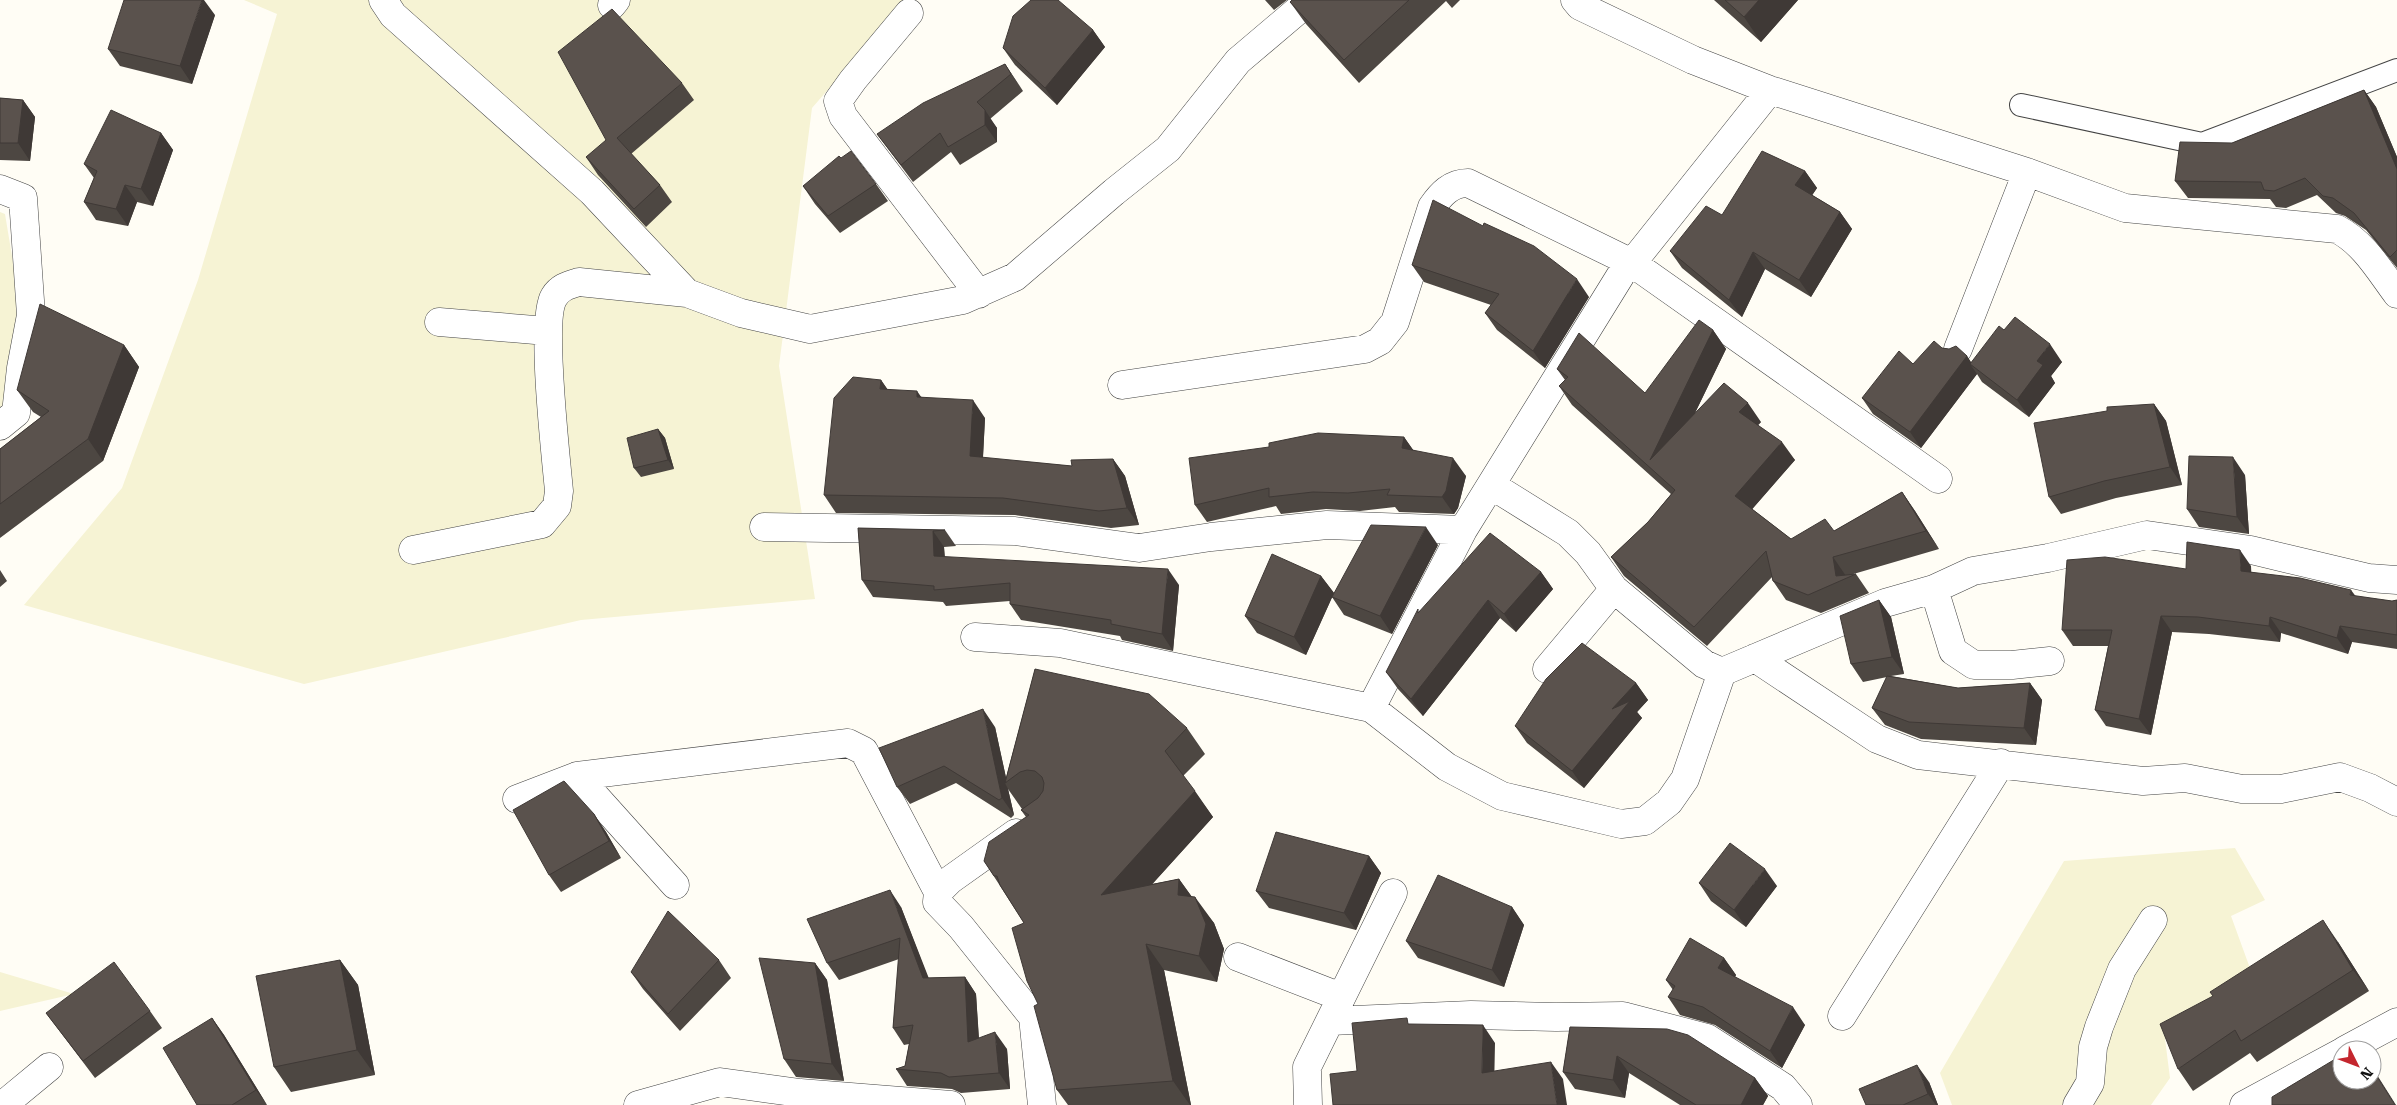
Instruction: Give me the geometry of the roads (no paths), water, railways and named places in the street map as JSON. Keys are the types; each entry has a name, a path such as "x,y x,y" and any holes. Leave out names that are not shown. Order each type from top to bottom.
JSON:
{"street":[{"path":"383,0 393,15 592,192 687,293"},
{"path":"413,550 542,524 557,506 559,491 547,332 553,298 563,286 579,282 687,293 741,313 810,329 963,300 979,294 1015,278 1114,192 1168,149 1238,61 1310,0"},
{"path":"1575,0 1580,6 1694,60 1770,90 2027,172 2125,208 2337,230 2353,237 2397,294"},
{"path":"909,13 853,80 838,101 843,116 979,294"},
{"path":"1371,708 1463,530 1622,273 1770,90"},
{"path":"1958,349 2027,172"},
{"path":"1122,385 1366,349 1380,340 1395,322 1432,207 1440,195 1457,182 1468,183 1632,263 1938,479"},
{"path":"0,189 23,198 31,315 20,368 16,413 0,426"},
{"path":"439,322 547,332"},
{"path":"1491,485 1568,533 1588,553 1614,589 1704,664 1722,672 1886,603 1934,589 1973,572 2048,558 2147,535 2252,550 2369,578 2397,580"},
{"path":"764,527 1016,531 1139,548 1211,537 1327,525 1463,530"},
{"path":"1547,669 1614,589"},
{"path":"1934,589 1952,652 1974,665 2050,662"},
{"path":"974,637 1060,642 1371,708 1447,767 1502,796 1621,824 1645,821 1669,802 1685,779 1722,672"},
{"path":"1755,658 1877,739 1918,755 2000,763 2142,781 2186,778 2242,789 2281,789 2340,777 2370,788 2397,802"},
{"path":"517,799 577,776 848,743 864,751 938,892 937,902 961,927 1033,1017 1042,1105"},
{"path":"1842,1016 2000,763"},
{"path":"577,776 675,886"},
{"path":"938,892 950,880 1039,817"},
{"path":"1308,1105 1308,1067 1393,893"},
{"path":"2077,1105 2090,1083 2093,1047 2099,1026 2119,978 2153,920"},
{"path":"1238,957 1336,1009 1556,1018 1623,1016 1707,1038 1783,1087 1798,1105"},
{"path":"2364,1040 2397,1022"},
{"path":"2244,1105 2332,1057"},
{"path":"2,1105 49,1067"},
{"path":"638,1105 720,1082 800,1099 951,1105"}],"lane":[{"path":"2021,105 2202,144 2397,70"}]}
